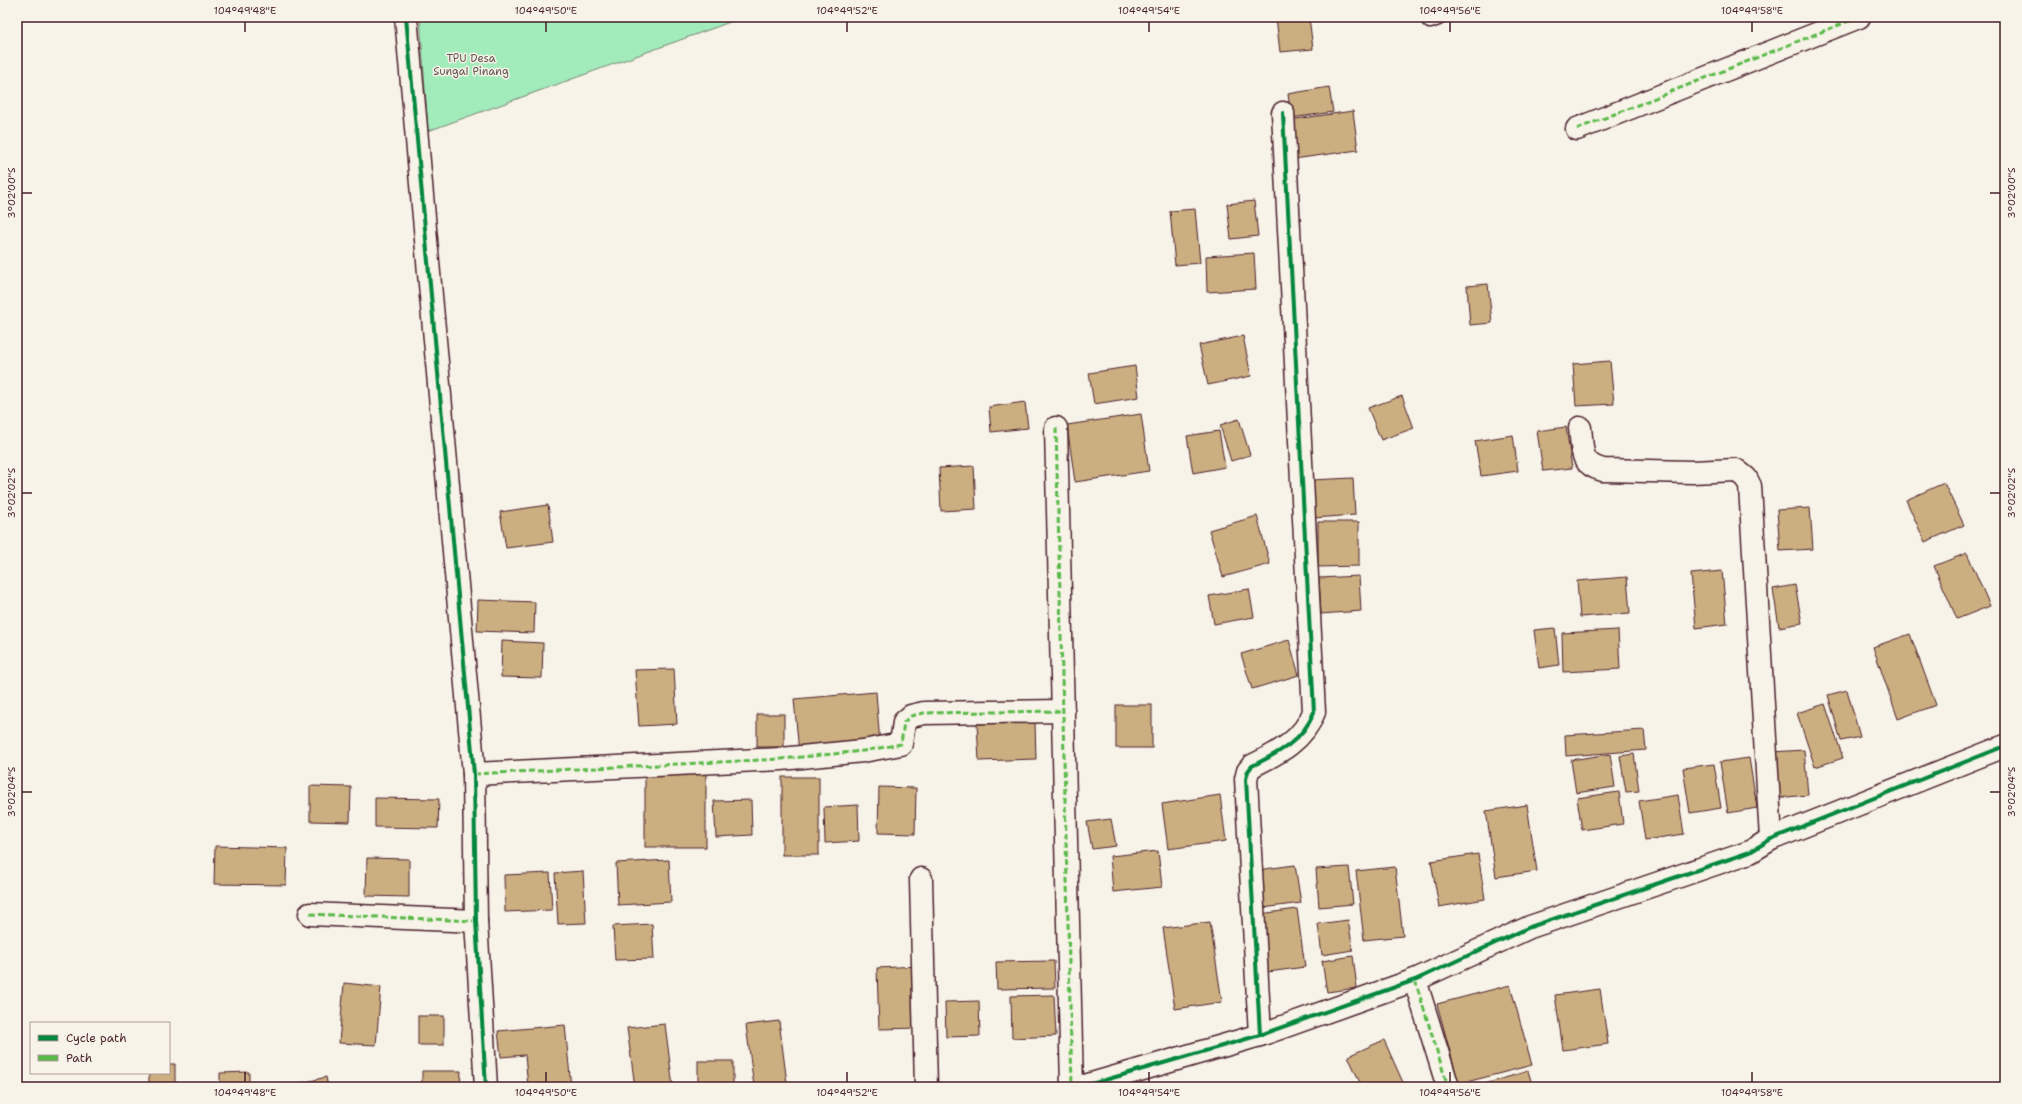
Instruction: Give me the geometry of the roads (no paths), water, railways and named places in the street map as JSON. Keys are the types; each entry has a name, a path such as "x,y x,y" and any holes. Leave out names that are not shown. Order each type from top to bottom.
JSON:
{"street":[{"path":"406,17 474,774 476,921 486,1087"},
{"path":"1577,129 1859,17"},
{"path":"1260,1035 1246,779 1248,771 1252,766 1285,748 1303,732 1314,712 1283,113"},
{"path":"1056,428 1072,1087"},
{"path":"1580,428 1585,459 1592,467 1603,470 1692,472 1736,470 1746,478 1750,486 1771,839"},
{"path":"474,774 781,759 863,751 901,744 904,722 912,716 924,713 1063,711"},
{"path":"1081,1087 1260,1035 1414,980 1530,927 1750,852 1771,839 2005,746"},
{"path":"921,879 926,1087"},
{"path":"310,914 476,921"},
{"path":"1414,980 1448,1087"}],"park label":[{"name":"TPU Desa Sungai Pinang","path":"471,64"}]}
